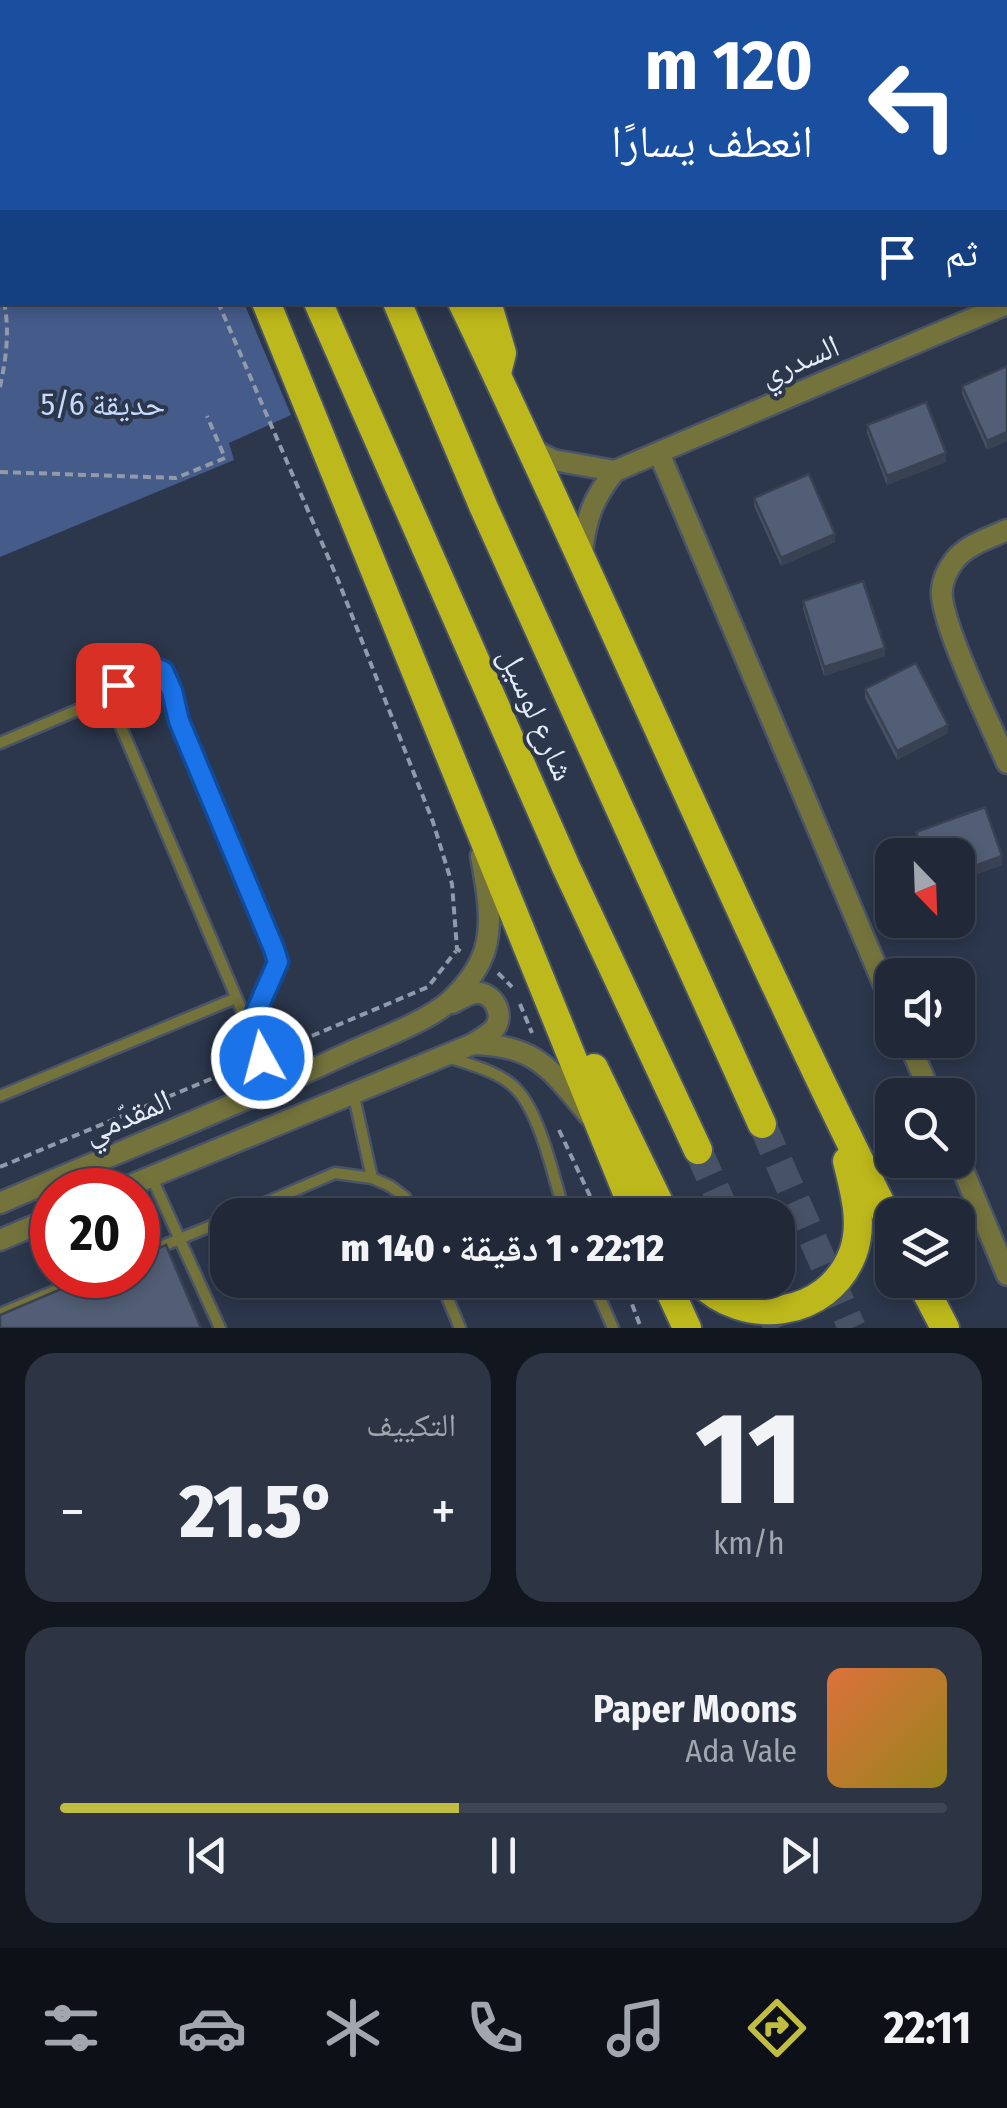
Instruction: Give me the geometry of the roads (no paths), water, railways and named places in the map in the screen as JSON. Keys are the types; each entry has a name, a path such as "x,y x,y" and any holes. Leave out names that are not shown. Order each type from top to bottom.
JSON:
{"highway":[{"path":"267,305 629,1198"},
{"name":"شارع لوسيل","path":"319,305 558,849 698,1150"},
{"name":"شارع لوسيل","path":"398,305 484,508 762,1124"},
{"path":"463,305 582,554 836,1115 878,1198"},
{"path":"488,305 502,352 496,374"},
{"path":"545,991 597,1073 657,1198"},
{"path":"720,1298 752,1311 788,1309 831,1286 854,1252 858,1203 836,1115"},
{"path":"673,1298 687,1328"},
{"path":"929,1298 944,1328"}],"street":[{"name":"السدري","path":"615,471 1005,305"},
{"path":"531,449 554,460 615,471 587,514 582,554"},
{"path":"658,452 875,964"},
{"path":"1007,530 956,558 942,590 946,618 1007,763"},
{"name":"المقدّمي","path":"440,1008 480,963 488,929 487,887 474,820"},
{"name":"المقدّمي","path":"0,1203 274,1087 474,993 486,995 497,1005 500,1017 495,1028 473,1044 160,1172"},
{"name":"المقدّمي","path":"473,1044 502,1044 532,1054 559,1079 602,1132"},
{"path":"966,1178 1007,1275"},
{"path":"0,1240 30,1227"}],"lane":[{"path":"0,743 110,701 123,678 142,666 163,671 179,721 278,962 249,1028"},
{"path":"110,701 274,1087"},
{"path":"0,1096 236,998"},
{"path":"443,1054 491,1072 518,1090 540,1133 559,1198"},
{"path":"353,1092 372,1178"},
{"path":"277,1198 335,1173 372,1178 405,1198"},
{"path":"160,1195 220,1328"},
{"path":"160,1247 210,1226"},
{"path":"0,1314 38,1298"},
{"path":"448,1298 460,1328"},
{"path":"600,1298 613,1328"}],"tunnel":[{"path":"762,1124 852,1328"},
{"path":"698,1150 719,1198"},
{"path":"764,1298 778,1328"}],"park label":[{"name":"حديقة 5/6","path":"103,404"}]}
